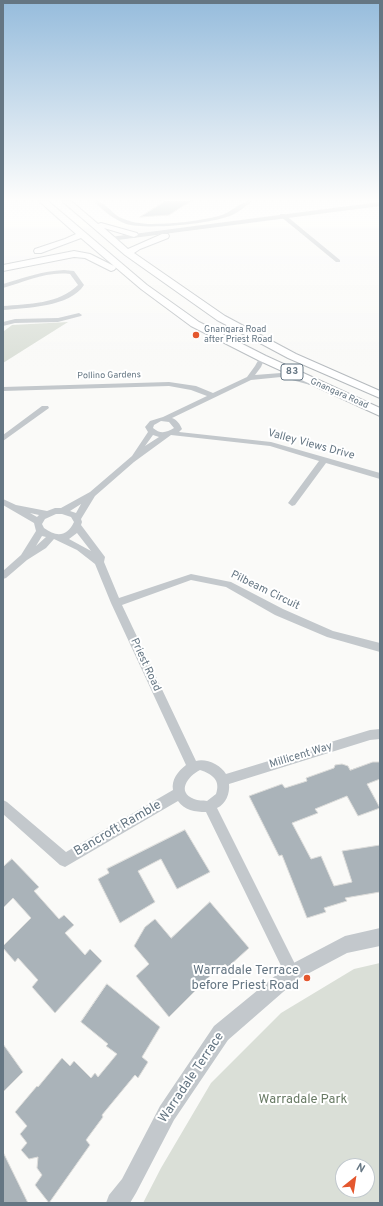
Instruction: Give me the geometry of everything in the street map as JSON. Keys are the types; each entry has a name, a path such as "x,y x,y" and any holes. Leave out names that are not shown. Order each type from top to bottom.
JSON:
{"main road":[{"path":"3,262 19,257"},
{"name":"83","path":"3,268 43,257"},
{"name":"83","path":"3,268 53,257"},
{"name":"83","path":"89,257 106,264 125,278 144,287"},
{"name":"Gnangara Road","path":"109,257 144,287 205,330 318,385 380,412"},
{"name":"Gnangara Road","path":"134,257 221,318 292,356 380,395"}],"street":[{"path":"333,257 338,261"},
{"path":"3,286 46,274 65,271 72,272 80,281 80,287 66,296 42,305 3,308"},
{"path":"27,321 29,306"},
{"path":"3,324 27,321 58,320 79,315"},
{"path":"249,378 258,367 262,358"},
{"path":"173,430 155,434 149,429 151,423 160,419 165,419 249,378 281,375 318,385"},
{"name":"Pollino Gardens","path":"3,389 169,384 193,388 214,396"},
{"path":"3,439 45,408"},
{"path":"12,506 48,514 63,511 92,494 131,460 173,430 186,409"},
{"path":"165,419 173,430"},
{"name":"Valley Views Drive","path":"173,430 211,437 271,444 380,476"},
{"path":"131,460 152,431"},
{"path":"292,503 324,459"},
{"path":"3,576 24,558 55,537 71,533 92,494"},
{"path":"3,502 38,522"},
{"path":"63,511 70,513 77,522"},
{"path":"38,522 48,514"},
{"path":"38,522 40,532"},
{"name":"Priest Road","path":"77,522 100,557 99,562 116,603 193,767"},
{"path":"40,532 80,548 99,562"},
{"path":"24,558 40,532"},
{"name":"Pilbeam Circuit","path":"116,603 191,577 228,584 279,612 331,634 374,645 380,648"},
{"name":"Millicent Way","path":"223,780 370,735 380,734"},
{"path":"200,765 214,769 220,774 225,788 217,802 209,806 201,807 192,805 185,800 180,793 180,778 186,771 193,767 200,765"},
{"name":"Bancroft Ramble","path":"3,806 65,860 180,793"},
{"path":"209,806 292,973"},
{"name":"Warradale Terrace","path":"117,1203 129,1186 167,1113 221,1033 292,973 345,945 380,937"}],"green space":[{"path":"68,322 3,363 4,331 12,325"},
{"name":"Warradale Park","path":"380,963 380,1203 143,1203 161,1168 211,1083 281,1013 354,969"}],"building":[{"path":"373,762 380,762 380,779 367,784 380,808 358,816 347,796 315,809 318,813 292,823 311,859 321,856 334,886 352,882 342,851 380,845 380,892 345,898 347,901 324,908 326,912 307,918 282,855 279,856 249,796 282,784 285,788 307,781 306,778 334,768 335,765 342,764 348,766 350,770"},
{"path":"185,830 210,872 177,889 161,859 138,871 155,902 120,923 98,879 109,873 107,869"},
{"path":"12,859 39,887 34,891 59,919 64,915 74,925 65,933 85,955 90,949 102,961 55,1013 32,987 38,980 18,958 15,962 3,948 3,946 31,918 13,898 3,908 3,867"},
{"path":"210,902 249,948 228,967 225,964 213,975 212,974 169,1017 136,976 149,964 134,946 145,927 155,919 171,938"},
{"path":"107,984 160,1027 142,1057 148,1062 138,1078 135,1075 102,1115 103,1117 86,1140 90,1145 49,1203 35,1185 42,1175 37,1168 38,1157 29,1159 21,1150 27,1143 20,1134 27,1126 15,1112 62,1058 70,1066 74,1061 91,1078 95,1073 98,1077 117,1054 106,1046 108,1044 81,1022"},
{"path":"3,1044 23,1072 3,1092"},
{"path":"3,1152 28,1203 3,1203"}],"place":[{"name":"Gnangara Road after Priest Road","path":"196,335"},
{"name":"Warradale Terrace before Priest Road","path":"307,978"}]}
